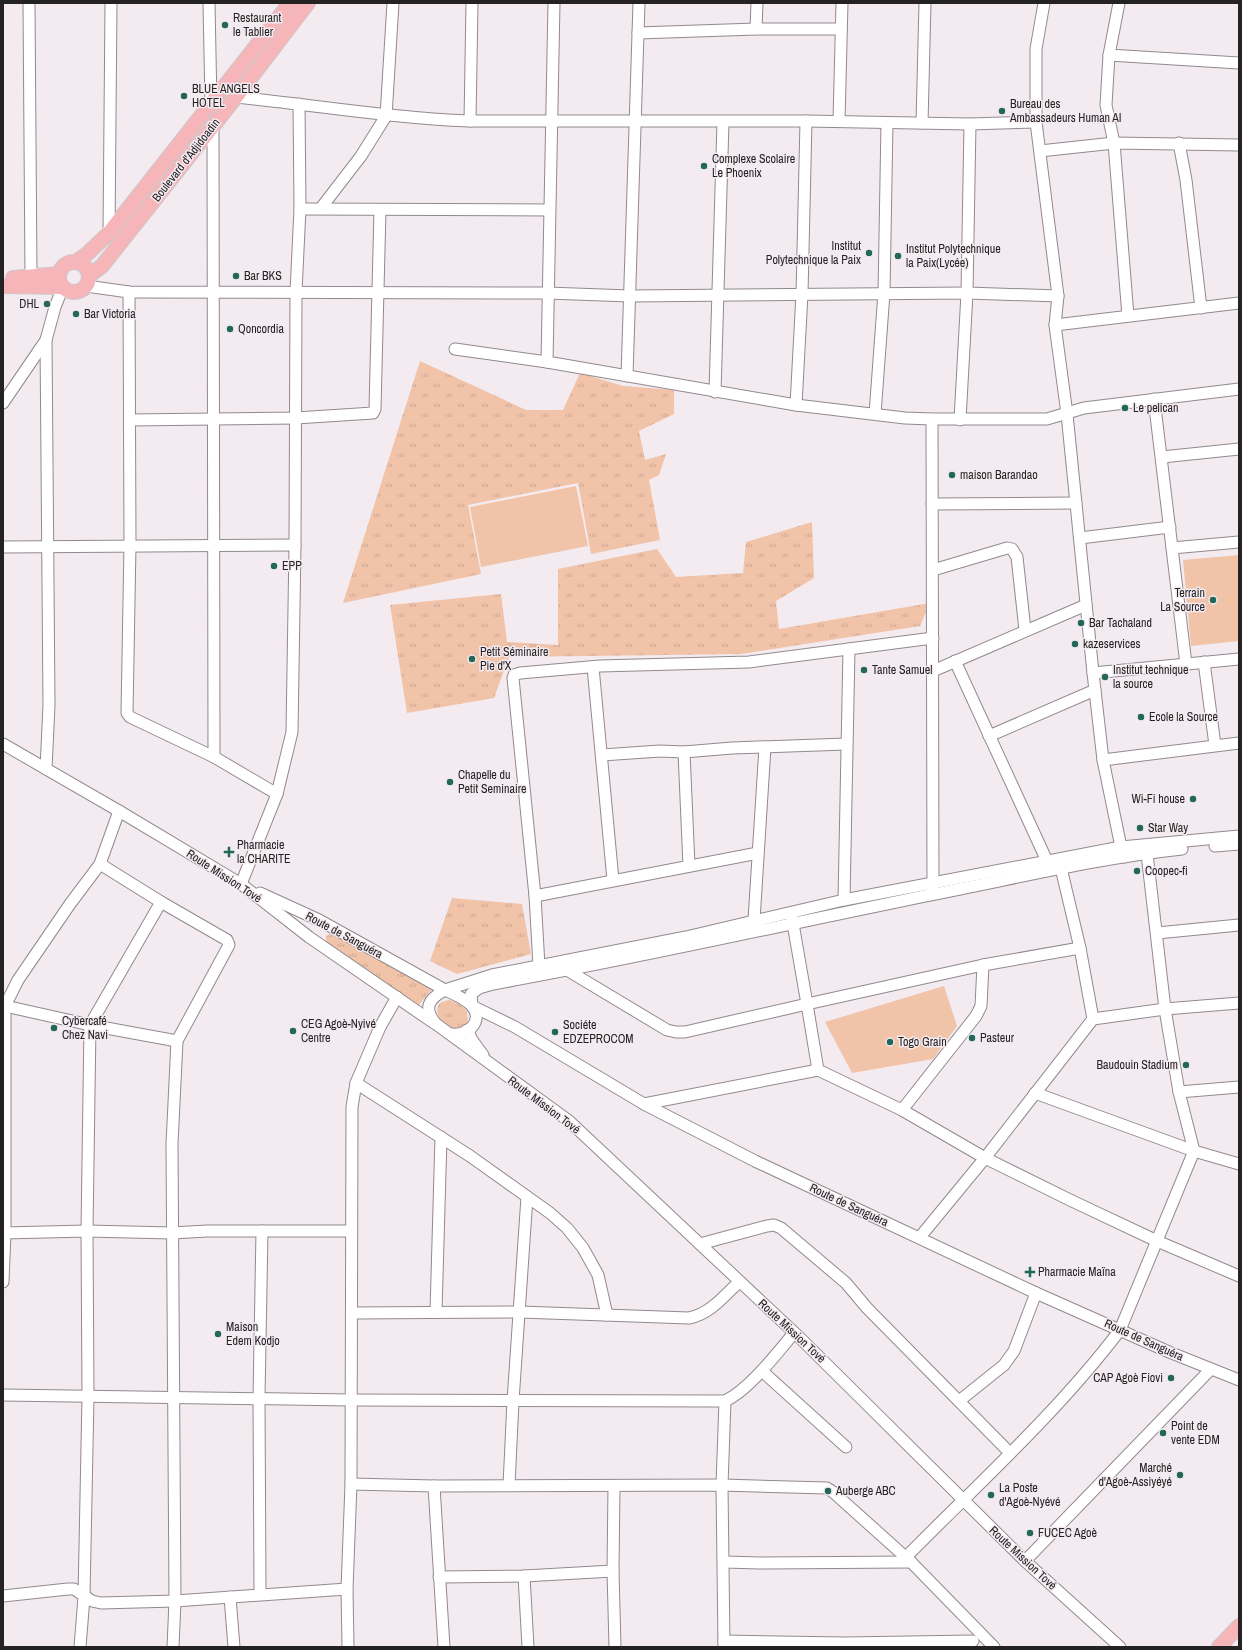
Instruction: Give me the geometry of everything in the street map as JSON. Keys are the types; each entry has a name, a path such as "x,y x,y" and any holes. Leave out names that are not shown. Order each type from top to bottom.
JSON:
{"main road":[{"name":"Boulevard d'Adjidoadin","path":"76,262 87,254 109,233 290,3"},
{"name":"Boulevard d'Adjidoadin","path":"88,280 102,266 236,97 308,3"},
{"path":"3,278 31,277 64,285 76,292 82,290 88,280 88,271 83,265 76,262 68,263 62,267 64,285"},
{"path":"3,286 64,285"},
{"path":"1219,1647 1239,1626"}],"street":[{"path":"29,3 31,277"},
{"path":"109,233 111,3"},
{"path":"209,3 211,105"},
{"path":"321,208 361,156 386,116 393,3"},
{"path":"470,121 472,3"},
{"path":"547,362 547,293 554,3"},
{"path":"627,376 639,3"},
{"path":"756,29 757,3"},
{"path":"839,121 842,3"},
{"path":"922,123 925,3"},
{"path":"1044,3 1036,50 1036,122 1058,296 1055,325 1067,414 1103,760 1123,852"},
{"path":"1119,3 1109,55 1106,105 1114,143 1128,316"},
{"path":"638,33 756,29 842,29"},
{"path":"1109,55 1239,63"},
{"path":"236,97 386,116 470,121 723,122 806,120 970,124 1036,122"},
{"path":"241,884 277,794 292,732 295,545 296,292 300,209 299,104"},
{"path":"796,405 802,294 806,120"},
{"path":"715,392 723,122"},
{"path":"875,414 884,293 887,123"},
{"path":"960,420 967,293 970,124"},
{"path":"213,125 214,757"},
{"path":"1040,151 1114,143 1239,145"},
{"path":"1179,143 1186,180 1201,308"},
{"path":"300,209 549,210"},
{"path":"130,420 296,418 371,414 374,411 380,210"},
{"path":"88,280 107,288 129,292 547,293 630,296 718,294 967,293 1058,296"},
{"path":"46,769 49,705 46,340 55,307 64,285"},
{"path":"129,292 130,545 127,712 130,717 214,757 277,794"},
{"path":"1055,325 1239,303"},
{"path":"3,402 46,340"},
{"path":"455,349 547,362 796,405 932,419 1047,419 1084,408 1239,389"},
{"path":"1154,399 1186,664"},
{"path":"932,419 933,889"},
{"path":"1162,457 1239,449"},
{"path":"932,504 1076,503"},
{"path":"1080,538 1170,527"},
{"path":"1172,548 1239,542"},
{"path":"3,547 214,544 295,545"},
{"path":"933,570 1007,548 1012,549 1017,557 1025,630"},
{"path":"933,671 1025,630 1086,605"},
{"path":"539,966 535,896 513,678 514,675 520,672 593,667 749,662 933,638"},
{"path":"844,900 849,649"},
{"path":"1093,673 1239,659"},
{"path":"955,661 1047,861"},
{"path":"1204,662 1215,745"},
{"path":"593,667 613,880"},
{"path":"989,736 1095,690"},
{"path":"1103,760 1239,743"},
{"name":"Route Mission Tové","path":"3,744 241,884 309,937 436,1024"},
{"path":"602,755 846,744"},
{"path":"754,920 765,747"},
{"path":"684,752 689,866"},
{"path":"3,1282 5,1006 18,980 70,904 100,864 119,811"},
{"path":"472,1006 471,994 479,988 793,924 1047,861 1239,836"},
{"path":"445,990 466,1000 472,1006 476,1014 472,1025 460,1035 448,1033 436,1024 430,1015 431,999 445,990 492,975 686,937 844,900 933,889 1061,868 1123,852 1147,854 1239,844"},
{"path":"535,896 758,853"},
{"path":"724,1562 760,1563 909,1559 1085,1374 1120,1330 1194,1150 1179,1092 1166,1009 1147,854"},
{"path":"100,864 161,902 227,940 229,945 177,1041 172,1144 175,1601 173,1647"},
{"path":"1061,868 1080,948 1093,1019"},
{"name":"Route de Sanguéra","path":"241,884 319,920 445,990"},
{"path":"80,1647 84,1597 88,1397 87,1232 90,1025 161,902"},
{"path":"790,912 818,1070"},
{"path":"309,937 319,920"},
{"path":"1157,933 1239,925"},
{"path":"567,970 667,1030 685,1032 983,965 1080,948"},
{"path":"902,1110 976,1016 982,1002 983,965"},
{"path":"348,1647 347,1589 351,1484 352,1107 356,1083 380,1027 397,997"},
{"path":"920,1238 985,1158 1093,1019 1166,1009 1239,1003"},
{"path":"5,1006 90,1025 177,1041"},
{"name":"Route de Sanguéra","path":"472,1006 515,1027 644,1104 755,1162 1036,1293 1239,1380"},
{"path":"490,1065 472,1040 467,1030 472,1025 476,1016 481,1016 515,1027"},
{"name":"Route Mission Tové","path":"448,1033 569,1121 794,1333 1025,1560 1120,1647"},
{"path":"644,1104 818,1070 902,1110 985,1158 1157,1241 1239,1276"},
{"path":"356,1083 441,1137 550,1213 567,1228 583,1248 598,1275 606,1315"},
{"path":"1179,1092 1239,1087"},
{"path":"1226,1088 1239,1095"},
{"path":"1035,1093 1194,1150 1239,1164"},
{"path":"436,1312 441,1137"},
{"path":"509,1485 513,1401 527,1197"},
{"path":"700,1244 766,1226 774,1225 781,1228 846,1283 867,1308 1010,1453"},
{"path":"4,1233 172,1233 262,1230 351,1231"},
{"path":"260,1594 259,1398 262,1230"},
{"path":"352,1313 520,1312 689,1318 707,1312 739,1282"},
{"path":"959,1401 1004,1365 1010,1358 1014,1352 1036,1293"},
{"path":"3,1394 88,1397 351,1400 725,1401 736,1394 762,1370 794,1333"},
{"path":"1025,1560 1211,1369"},
{"path":"762,1370 846,1447"},
{"path":"725,1401 722,1485 724,1644 974,1640 994,1647"},
{"path":"351,1484 434,1486 722,1485 827,1488 834,1492 909,1559 974,1640"},
{"path":"434,1486 444,1647"},
{"path":"614,1486 615,1647"},
{"path":"439,1577 524,1576 614,1571"},
{"path":"524,1576 528,1647"},
{"path":"3,1596 74,1589 84,1597 101,1603 175,1601 347,1589"},
{"path":"230,1597 234,1647"}],"green space":[{"path":"420,361 526,410 563,410 580,373 623,386 674,390 674,414 639,431 645,460 666,454 659,475 649,480 660,540 591,554 578,483 468,505 481,574 343,603"},
{"path":"576,486 588,546 481,567 470,507"},
{"path":"812,522 814,578 776,601 779,629 930,603 920,626 741,654 509,657 494,698 407,713 390,605 501,594 507,642 558,645 558,569 657,549 676,577 743,573 746,542"},
{"name":"Terrain La Source","path":"1239,555 1239,641 1191,646 1183,560"},
{"path":"452,898 522,904 531,954 457,974 430,961"},
{"path":"330,934 432,989 419,1005 326,942 326,936"},
{"name":"Togo Grain","path":"944,986 957,1026 933,1059 852,1073 825,1022"},
{"path":"450,1000 460,1004 467,1011 468,1022 461,1028 454,1029 447,1026 441,1021 438,1014 437,1008 441,1003"}],"place":[{"name":"Restaurant le Tablier","path":"225,25"},
{"name":"BLUE ANGELS HOTEL","path":"184,96"},
{"name":"Bureau des Ambassadeurs Human AI","path":"1002,111"},
{"name":"Complexe Scolaire Le Phoenix","path":"704,166"},
{"name":"Institut Polytechnique la Paix","path":"869,253"},
{"name":"Institut Polytechnique la Paix(Lycée)","path":"898,256"},
{"name":"Bar BKS","path":"236,276"},
{"name":"DHL","path":"47,304"},
{"name":"Bar Victoria","path":"76,314"},
{"name":"Qoncordia","path":"230,329"},
{"name":"Le pelican","path":"1125,408"},
{"name":"maison Barandao","path":"952,475"},
{"name":"EPP","path":"274,566"},
{"name":"Terrain La Source","path":"1213,600"},
{"name":"Bar Tachaland","path":"1081,623"},
{"name":"kazeservices","path":"1075,644"},
{"name":"Petit Séminaire Pie d'X","path":"472,659"},
{"name":"Tante Samuel","path":"864,670"},
{"name":"Institut technique la source","path":"1105,677"},
{"name":"Ecole la Source","path":"1141,717"},
{"name":"Chapelle du Petit Seminaire","path":"450,782"},
{"name":"Wi-Fi house","path":"1193,799"},
{"name":"Star Way","path":"1140,828"},
{"name":"Pharmacie la CHARITE","path":"229,852"},
{"name":"Coopec-fi","path":"1137,871"},
{"name":"Cybercafé Chez Navi","path":"54,1028"},
{"name":"CEG Agoè-Nyivé Centre","path":"293,1031"},
{"name":"Sociéte EDZEPROCOM","path":"555,1032"},
{"name":"Pasteur","path":"972,1038"},
{"name":"Togo Grain","path":"890,1042"},
{"name":"Baudouin Stadium","path":"1186,1065"},
{"name":"Pharmacie Maïna","path":"1030,1272"},
{"name":"Maison Edem Kodjo","path":"218,1334"},
{"name":"CAP Agoè Fiovi","path":"1171,1378"},
{"name":"Point de vente EDM","path":"1163,1433"},
{"name":"Marché d'Agoè-Assiyéyé","path":"1180,1475"},
{"name":"Auberge ABC","path":"828,1491"},
{"name":"La Poste d'Agoè-Nyévé","path":"991,1495"},
{"name":"FUCEC Agoè","path":"1030,1533"}]}
